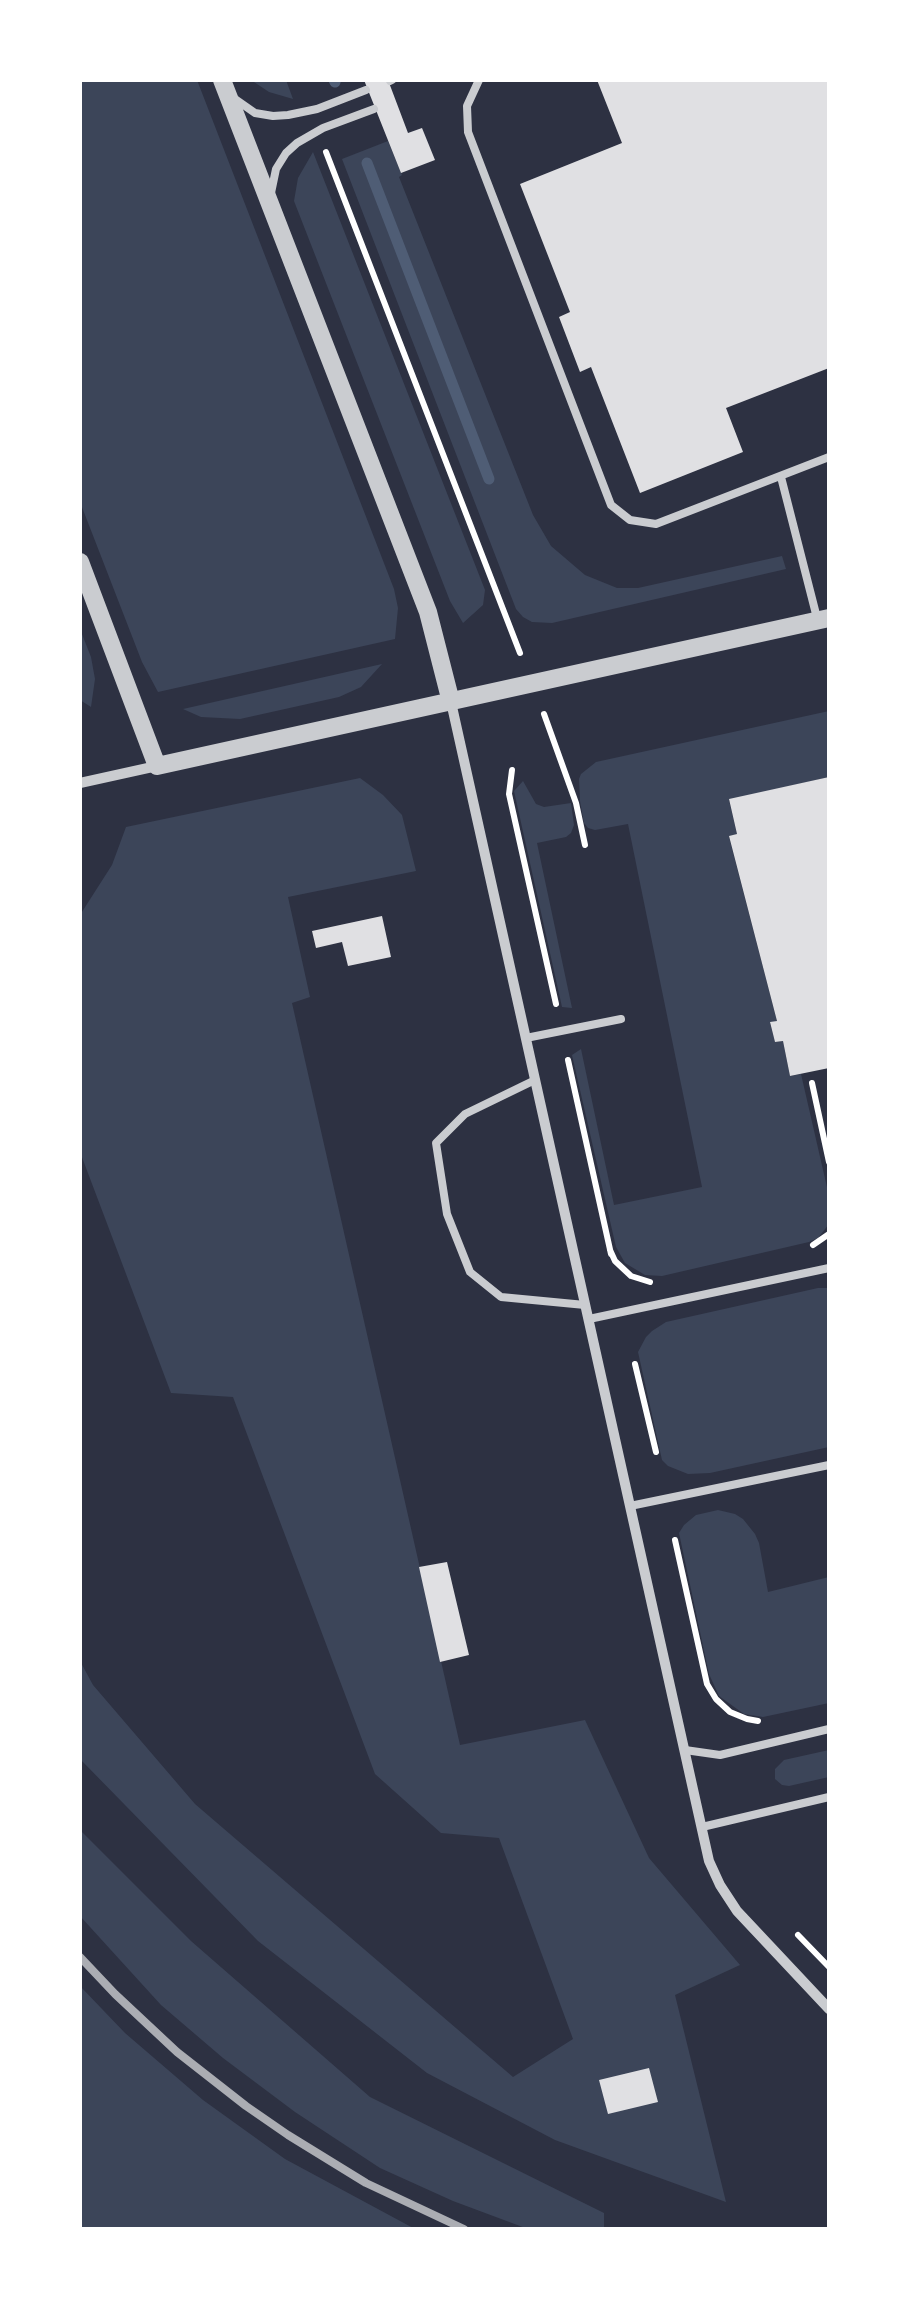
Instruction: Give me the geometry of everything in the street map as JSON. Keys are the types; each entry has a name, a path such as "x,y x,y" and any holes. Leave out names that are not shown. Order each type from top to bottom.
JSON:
{"street":[{"path":"223,82 428,612 709,1861 736,1911 829,2010"},
{"path":"80,562 157,766"},
{"path":"80,783 823,620"}],"lane":[{"path":"479,80 468,106 468,132 611,504 630,520 656,524 829,457"},
{"path":"223,82 238,103 255,113 273,116 317,108 366,90"},
{"path":"273,212 271,190 276,169 286,153 317,131 374,109"},
{"path":"781,477 823,620"},
{"path":"526,1038 622,1019"},
{"path":"535,1080 465,1114 436,1143 447,1214 470,1272 501,1297 585,1305"},
{"path":"588,1319 829,1268"},
{"path":"630,1506 829,1465"},
{"path":"684,1750 720,1755 829,1730"},
{"path":"702,1826 829,1797"}],"path":[{"path":"322,142 520,653"},
{"path":"544,714 576,803 585,845"},
{"path":"512,770 509,794 556,1004"},
{"path":"568,1060 613,1264"},
{"path":"812,1083 829,1162"},
{"path":"810,1246 829,1234"},
{"path":"610,1250 632,1276 658,1282"},
{"path":"635,1364 656,1452"},
{"path":"675,1540 707,1684 730,1712 747,1720 766,1721"},
{"path":"791,1928 829,1967"}],"shaded area":[{"path":"80,80 197,80 394,589 398,608 395,639 158,692 142,662 80,502"},
{"path":"251,80 286,80 293,99 269,92"},
{"path":"388,141 533,515 551,546 585,575 617,588 638,588 782,556 786,569 552,623 532,622 523,617 516,609 342,159"},
{"path":"313,152 485,590 483,605 463,623 450,601 294,201 298,178"},
{"path":"80,629 95,679 91,707 80,700"},
{"path":"382,664 361,687 339,697 240,719 201,717 183,709"},
{"path":"829,711 829,777 729,800 737,834 729,837 777,1021 770,1023 775,1042 783,1041 790,1076 801,1074 829,1196 829,1224 818,1238 809,1242 662,1276 645,1275 625,1263 616,1247 572,1055 581,1049 614,1205 702,1187 628,824 588,828 584,823 579,779 596,762"},
{"path":"360,778 402,815 416,871 288,897 310,997 292,1003 460,1745 585,1720 649,1858 740,1965 675,1995 726,2202 555,2140 427,2073 258,1941 80,1759 80,1661 93,1685 195,1804 513,2077 573,2039 499,1838 441,1833 375,1774 233,1397 171,1393 80,1152 80,915 112,865 126,827"},
{"path":"523,781 536,804 544,807 571,803 571,833 537,843 572,1008 562,1007 514,791"},
{"path":"829,1288 829,1447 710,1473 688,1474 668,1466 662,1460 638,1352 646,1337 666,1322"},
{"path":"718,1510 743,1519 755,1534 768,1592 829,1577 829,1703 763,1717 744,1714 719,1696 709,1674 679,1533 696,1515"},
{"path":"829,1750 829,1777 789,1786 775,1779 775,1769 784,1760"},
{"path":"80,1830 191,1941 370,2097 604,2213 604,2229 528,2229 453,2201 380,2168 223,2058 161,2005 80,1916"},
{"path":"80,1986 125,2033 203,2100 285,2159 415,2229 80,2229"}],"building":[{"path":"364,80 388,80 408,133 422,128 435,160 401,173"},
{"path":"597,80 829,80 829,368 726,408 743,452 640,493 591,367 580,372 559,317 570,312 520,184 622,143"},
{"path":"829,777 829,1068 790,1076 783,1041 775,1042 770,1022 777,1021 729,836 737,834 729,799"},
{"path":"382,916 391,957 348,966 342,942 316,948 312,931"},
{"path":"447,1562 469,1655 440,1662 419,1567"},
{"path":"649,2068 658,2102 608,2114 599,2080"}],"waterway":[{"path":"367,163 489,479"}],"railway":[{"path":"80,1957 177,2052 246,2106 366,2183 464,2229"}]}
